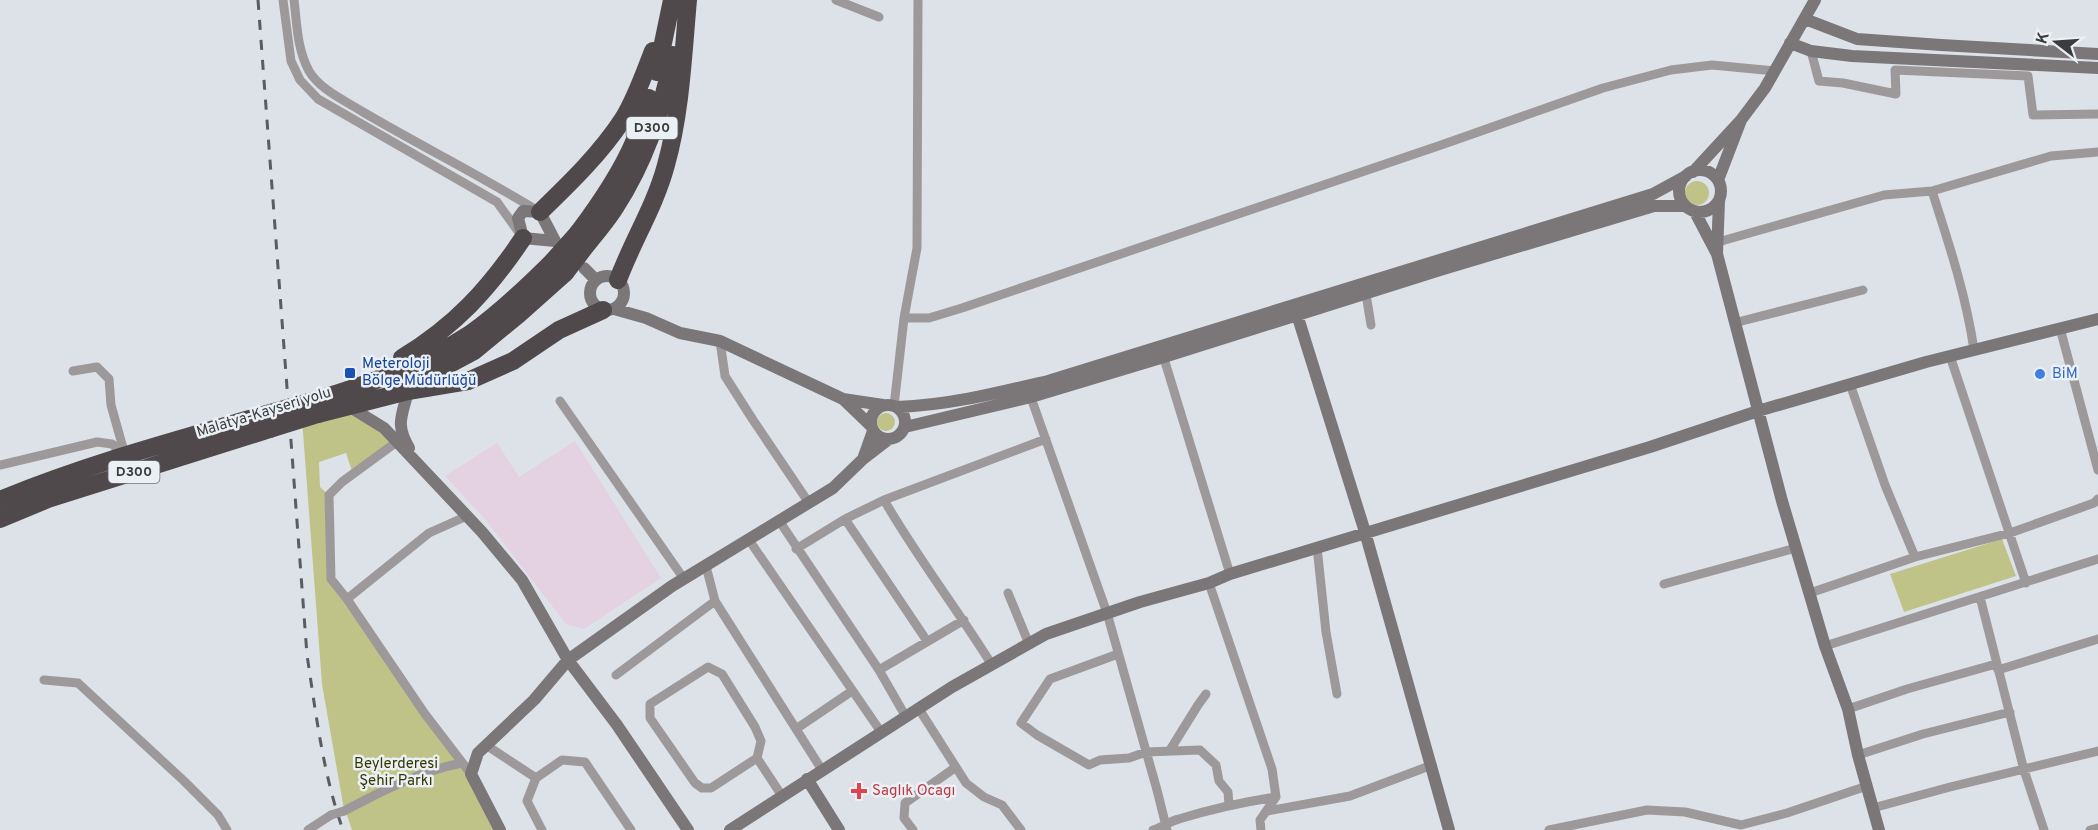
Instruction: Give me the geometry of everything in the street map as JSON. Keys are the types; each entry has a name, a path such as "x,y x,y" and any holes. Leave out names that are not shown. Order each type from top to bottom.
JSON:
{"highway":[{"path":"540,212 604,145 624,118 678,1"},
{"path":"621,288 631,246 646,221 666,165 678,112 678,1"},
{"name":"Malatya-Kayseri yolu","path":"0,519 48,499 269,422 316,408 350,407 408,391 416,382 474,351 519,314 583,238 616,206 635,173 647,145 669,77 678,1"},
{"path":"353,388 418,348 466,310 499,275 523,238"},
{"name":"D300","path":"316,408 353,388 403,370 469,334 559,267"},
{"path":"408,391 468,381 513,361 559,330 609,309"},
{"name":"D300","path":"0,500 43,482 124,455 269,422"}],"main road":[{"path":"1717,248 1680,198 1680,184 1741,120 1765,88 1815,0"},
{"path":"1805,19 1857,39 2098,54"},
{"path":"1790,43 1811,51 1852,56 2098,68"},
{"path":"1718,180 1741,120"},
{"path":"904,427 1162,352 1296,310 1653,194 1690,174 1708,172 1718,180 1721,188 1717,248 1734,323 1796,548 1825,646 1848,709 1879,830"},
{"path":"1365,287 1654,206 1709,211 1719,201"},
{"path":"523,211 540,212 555,241 523,238 518,218 523,211"},
{"path":"584,268 596,280"},
{"path":"646,318 621,288 607,276 592,284 590,295 594,305 646,318 680,333 720,342 744,351 843,399 891,406 932,406 1029,391"},
{"path":"609,309 622,301 621,288"},
{"path":"1296,310 1365,532 1449,830"},
{"path":"730,830 952,687 1046,634 1209,583 1230,574 1650,447 1758,411 1950,356 2098,319"},
{"path":"400,440 399,422 408,391"},
{"path":"843,399 880,438 890,439"},
{"path":"500,830 471,774 478,753 534,700 568,660 684,579 833,488 863,459 890,439 898,436 904,427 904,415 891,406"},
{"path":"863,459 872,429 872,414 891,406"},
{"path":"350,407 400,440 522,580 568,660 617,725 688,830"},
{"path":"807,779 839,830"}],"street":[{"path":"283,0 291,62 300,80 318,99 497,202 523,238"},
{"path":"294,0 299,47 309,72 323,87 399,133 496,185 540,212"},
{"path":"836,0 879,16"},
{"path":"891,406 916,248 918,0"},
{"path":"1811,51 1820,81 1844,83 1896,94 1895,70 2028,76 2033,115 2098,114"},
{"path":"904,318 929,318 962,308 1603,88 1671,70 1712,65 1774,71"},
{"path":"1717,248 1884,195 1932,191 2051,156 2098,152"},
{"path":"1932,191 1956,263 1970,320 1974,350"},
{"path":"1365,287 1371,325"},
{"path":"1734,323 1863,290"},
{"path":"2060,328 2098,470"},
{"path":"720,342 725,376 810,503"},
{"path":"1162,352 1230,574"},
{"path":"1950,356 2026,583"},
{"path":"72,371 97,367 109,379 111,405 124,455"},
{"path":"1850,384 1885,485 1915,557"},
{"path":"1029,391 1107,614 1166,828"},
{"path":"560,400 684,579"},
{"path":"796,549 845,519 884,500 1046,439"},
{"path":"400,440 342,482 329,495 331,579 425,714 471,774"},
{"path":"0,465 97,442 112,444 124,455"},
{"path":"1810,592 1915,557 2010,533 2094,503 2098,499"},
{"path":"884,500 910,545 964,620 992,665"},
{"path":"347,599 429,533 466,516"},
{"path":"845,519 927,641"},
{"path":"780,522 879,670 906,717"},
{"path":"749,540 881,732"},
{"path":"1317,547 1326,632 1336,694"},
{"path":"1664,584 1796,548"},
{"path":"1825,646 2098,559"},
{"path":"706,566 715,601 822,770"},
{"path":"1209,583 1272,769 1276,797 1260,820 1261,830"},
{"path":"1008,593 1029,644"},
{"path":"1980,597 2024,770 2044,830"},
{"path":"616,675 715,601"},
{"path":"879,670 964,620"},
{"path":"1848,709 1907,689 2098,639"},
{"path":"1118,654 1050,679 1021,723 1037,735 1089,765 1100,760 1129,758 1146,752 1200,750 1216,765 1219,780 1228,792 1228,805"},
{"path":"757,758 711,788 702,788 695,783 650,718 650,704 708,667 722,674 755,727 761,741 757,758 782,796"},
{"path":"44,680 78,683 192,789 218,815 227,830"},
{"path":"796,729 852,691"},
{"path":"1170,750 1206,694"},
{"path":"918,709 966,783 984,797 1002,805 1021,830"},
{"path":"1858,754 1923,734 2010,712"},
{"path":"486,745 536,778"},
{"path":"1873,808 2098,751"},
{"path":"542,830 527,801 536,778 562,760 585,762 631,830"},
{"path":"313,828 331,815 344,811 391,787 429,771 462,763"},
{"path":"1267,811 1350,796 1432,765"},
{"path":"913,830 904,818 905,803 956,767"},
{"path":"1549,830 1647,810 1685,812 1739,827 1867,786"},
{"path":"1153,830 1166,828 1175,820 1228,805 1276,797"},
{"path":"2090,830 2098,828"}],"shaded area":[{"path":"575,441 661,578 584,629 566,624 485,519 445,476 497,443 519,477"}],"green space":[{"path":"1697,181 1702,182 1708,188 1708,198 1702,204 1697,205 1692,204 1686,198 1685,193 1686,188 1692,182"},
{"name":"Beylerderesi Şehir Parkı","path":"350,407 397,441 353,474 346,453 319,462 320,487 329,495 331,579 471,774 500,830 352,830 343,804 322,684 302,419"},
{"path":"882,413 890,413 895,418 893,429 882,431 877,426 877,418"},
{"path":"2002,539 2016,576 1904,612 1890,574"}],"railway":[{"path":"258,0 307,655 325,766 343,830"}],"place":[{"name":"Meteroloji Bölge Müdürlüğü","path":"350,373"},
{"name":"BiM","path":"2040,374"},
{"name":"Saglık Ocagı","path":"859,791"}]}
